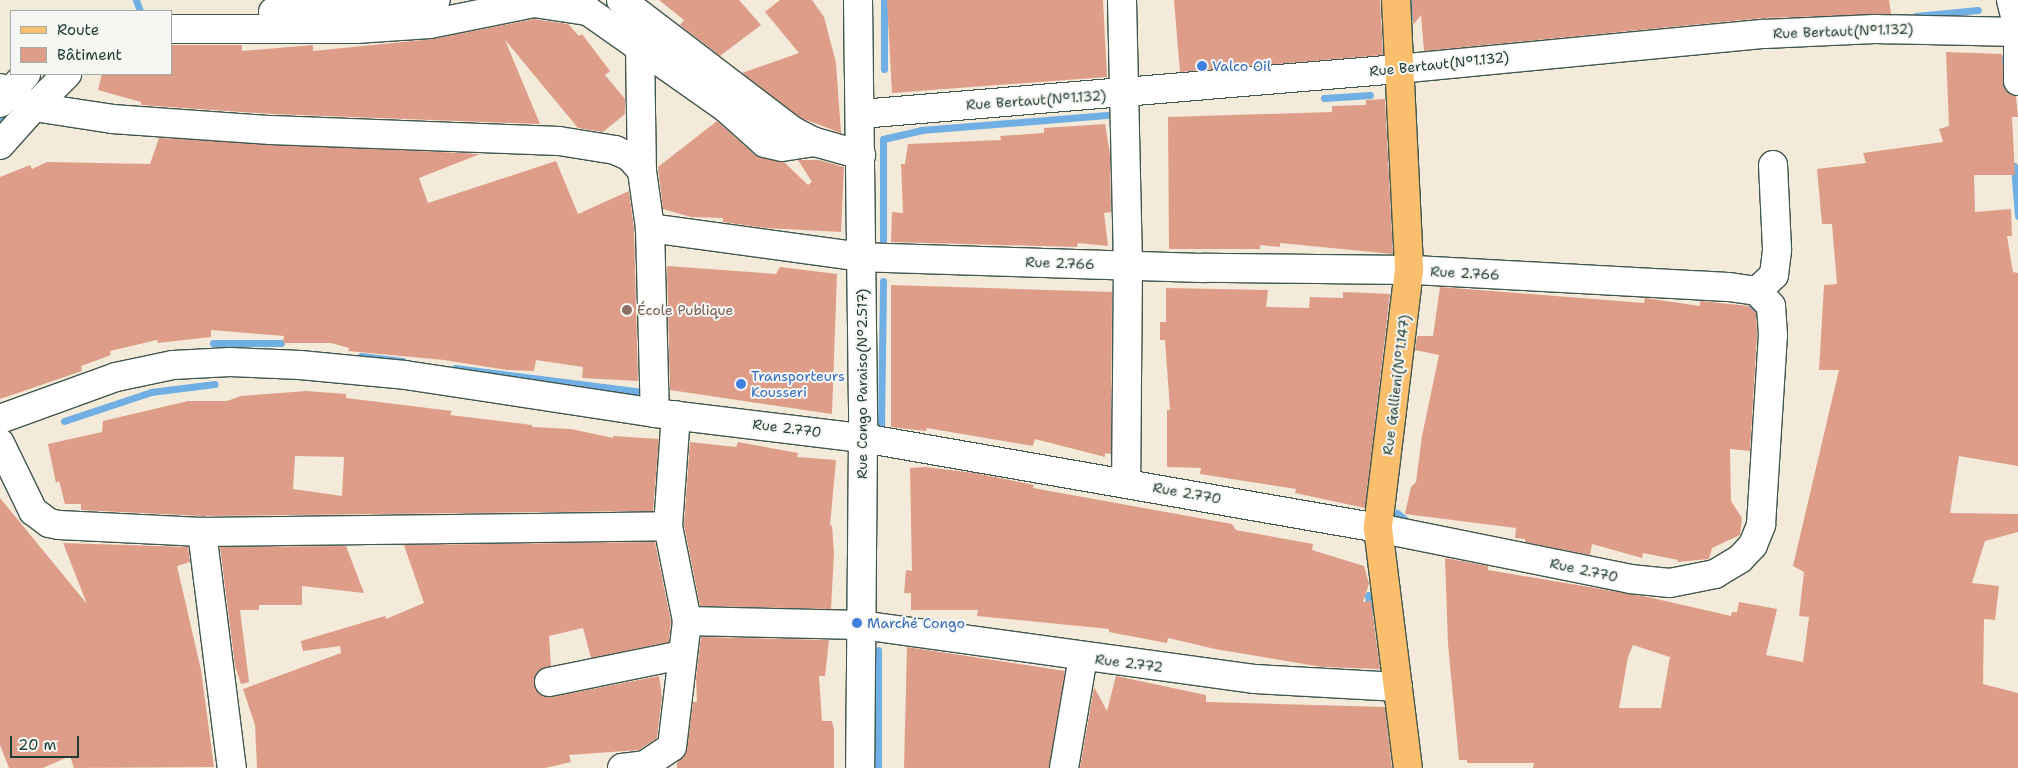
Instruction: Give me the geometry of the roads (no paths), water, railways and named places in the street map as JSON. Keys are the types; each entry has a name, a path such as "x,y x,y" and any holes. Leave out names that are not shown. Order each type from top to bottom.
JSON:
{"main road":[{"name":"Rue Gallieni(N°1.147)","path":"1396,0 1398,69 1410,270 1378,528 1408,768"}],"street":[{"path":"172,13 268,12 436,0"},
{"path":"621,0 765,107 793,131 815,142 861,155"},
{"name":"Rue Congo Paraiso(N°2.517)","path":"858,0 861,114 863,438 860,768"},
{"path":"1122,0 1128,265 1126,482"},
{"path":"2011,0 2018,31"},
{"path":"172,29 365,28 430,24 534,3 588,11 726,108 765,143 782,147 815,142"},
{"name":"Rue Bertaut(N°1.132)","path":"861,114 1398,69 1764,34 1875,29 2018,31"},
{"path":"622,768 645,765 672,747 687,621 668,526 666,414 650,228 642,171 640,47"},
{"path":"2018,48 2018,81"},
{"path":"0,145 66,75"},
{"path":"9,89 34,107 112,119 271,130 585,144 615,150 630,157 642,171"},
{"path":"1757,291 1774,275 1778,248 1773,165"},
{"name":"Rue 2.766","path":"650,228 862,257 1128,265 1410,270 1728,287 1757,291"},
{"name":"Rue 2.770","path":"0,419 116,377 173,365 230,362 405,375 666,414 863,438 1126,482 1378,528 1630,579 1670,583 1715,574 1740,559 1753,545 1762,525 1773,335 1771,306 1757,291"},
{"path":"0,443 33,511 49,523 202,532 668,526"},
{"path":"202,532 232,768"},
{"name":"Rue 2.772","path":"687,621 861,625 1084,657 1255,678 1398,687"},
{"path":"549,682 682,655"},
{"path":"1064,768 1084,657"}],"waterway":[{"path":"136,0 140,10"},
{"path":"884,0 884,69"},
{"path":"1410,0 1411,17"},
{"path":"1916,16 1978,10"},
{"path":"2004,59 2007,98"},
{"path":"1324,98 1370,95"},
{"path":"0,122 18,105"},
{"path":"883,241 883,139 921,130 1106,115"},
{"path":"2014,166 2018,216"},
{"path":"881,427 883,281"},
{"path":"1751,303 1758,315"},
{"path":"213,343 281,343"},
{"path":"361,356 403,361"},
{"path":"455,368 650,393"},
{"path":"64,421 151,392 215,384"},
{"path":"1397,513 1410,524"},
{"path":"1368,595 1370,610"},
{"path":"878,650 878,768"}],"place":[{"name":"Valco Oil","path":"1202,66"},
{"name":"École Publique","path":"627,310"},
{"name":"Transporteurs Kousseri","path":"741,384"},
{"name":"Marché Congo","path":"857,623"}]}
